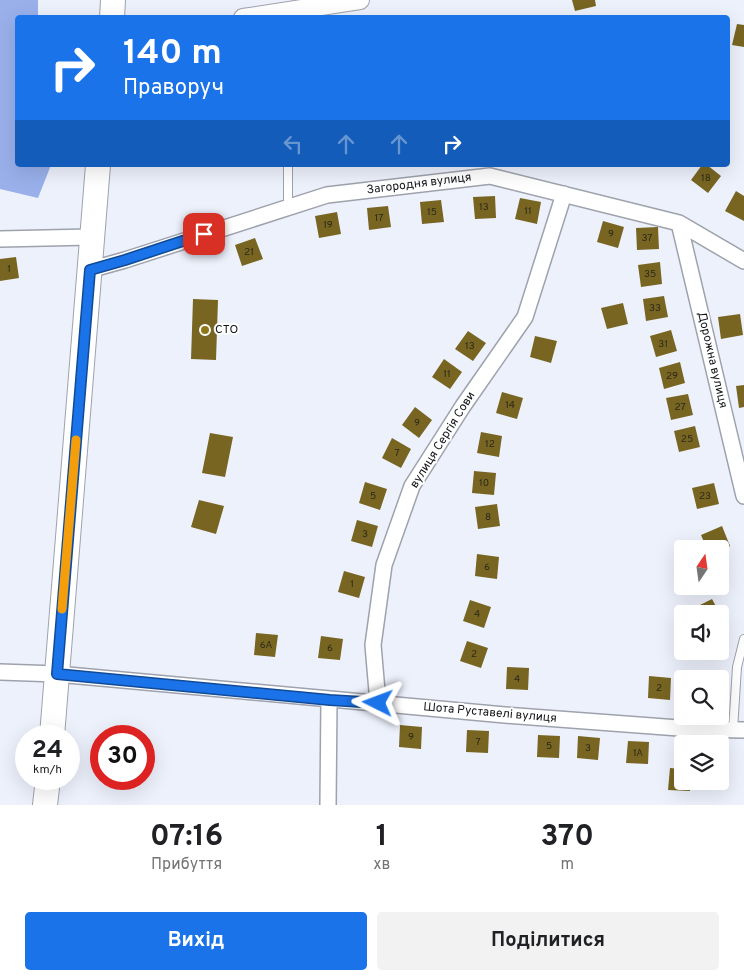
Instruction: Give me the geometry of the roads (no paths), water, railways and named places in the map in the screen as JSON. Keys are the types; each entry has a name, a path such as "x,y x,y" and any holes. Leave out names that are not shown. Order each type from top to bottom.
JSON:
{"highway":[{"path":"112,15 113,0"},
{"path":"53,725 98,167"},
{"path":"45,805 47,790"}],"street":[{"path":"286,14 360,0"},
{"name":"Загородня вулиця","path":"90,270 327,195 490,176 679,224 744,261"},
{"name":"вулиця Сергія Сови","path":"378,703 373,645 384,565 412,486 463,406 525,317 564,194"},
{"name":"Дорожна вулиця","path":"679,224 744,496"},
{"path":"0,239 91,237"},
{"name":"Шота Руставелі вулиця","path":"0,672 57,674 505,715 682,728 739,730"},
{"path":"328,805 330,700"}],"lane":[{"path":"288,167 288,207"},
{"path":"739,730 737,667 744,639"}],"place":[{"name":"СТО","path":"205,330"}]}
